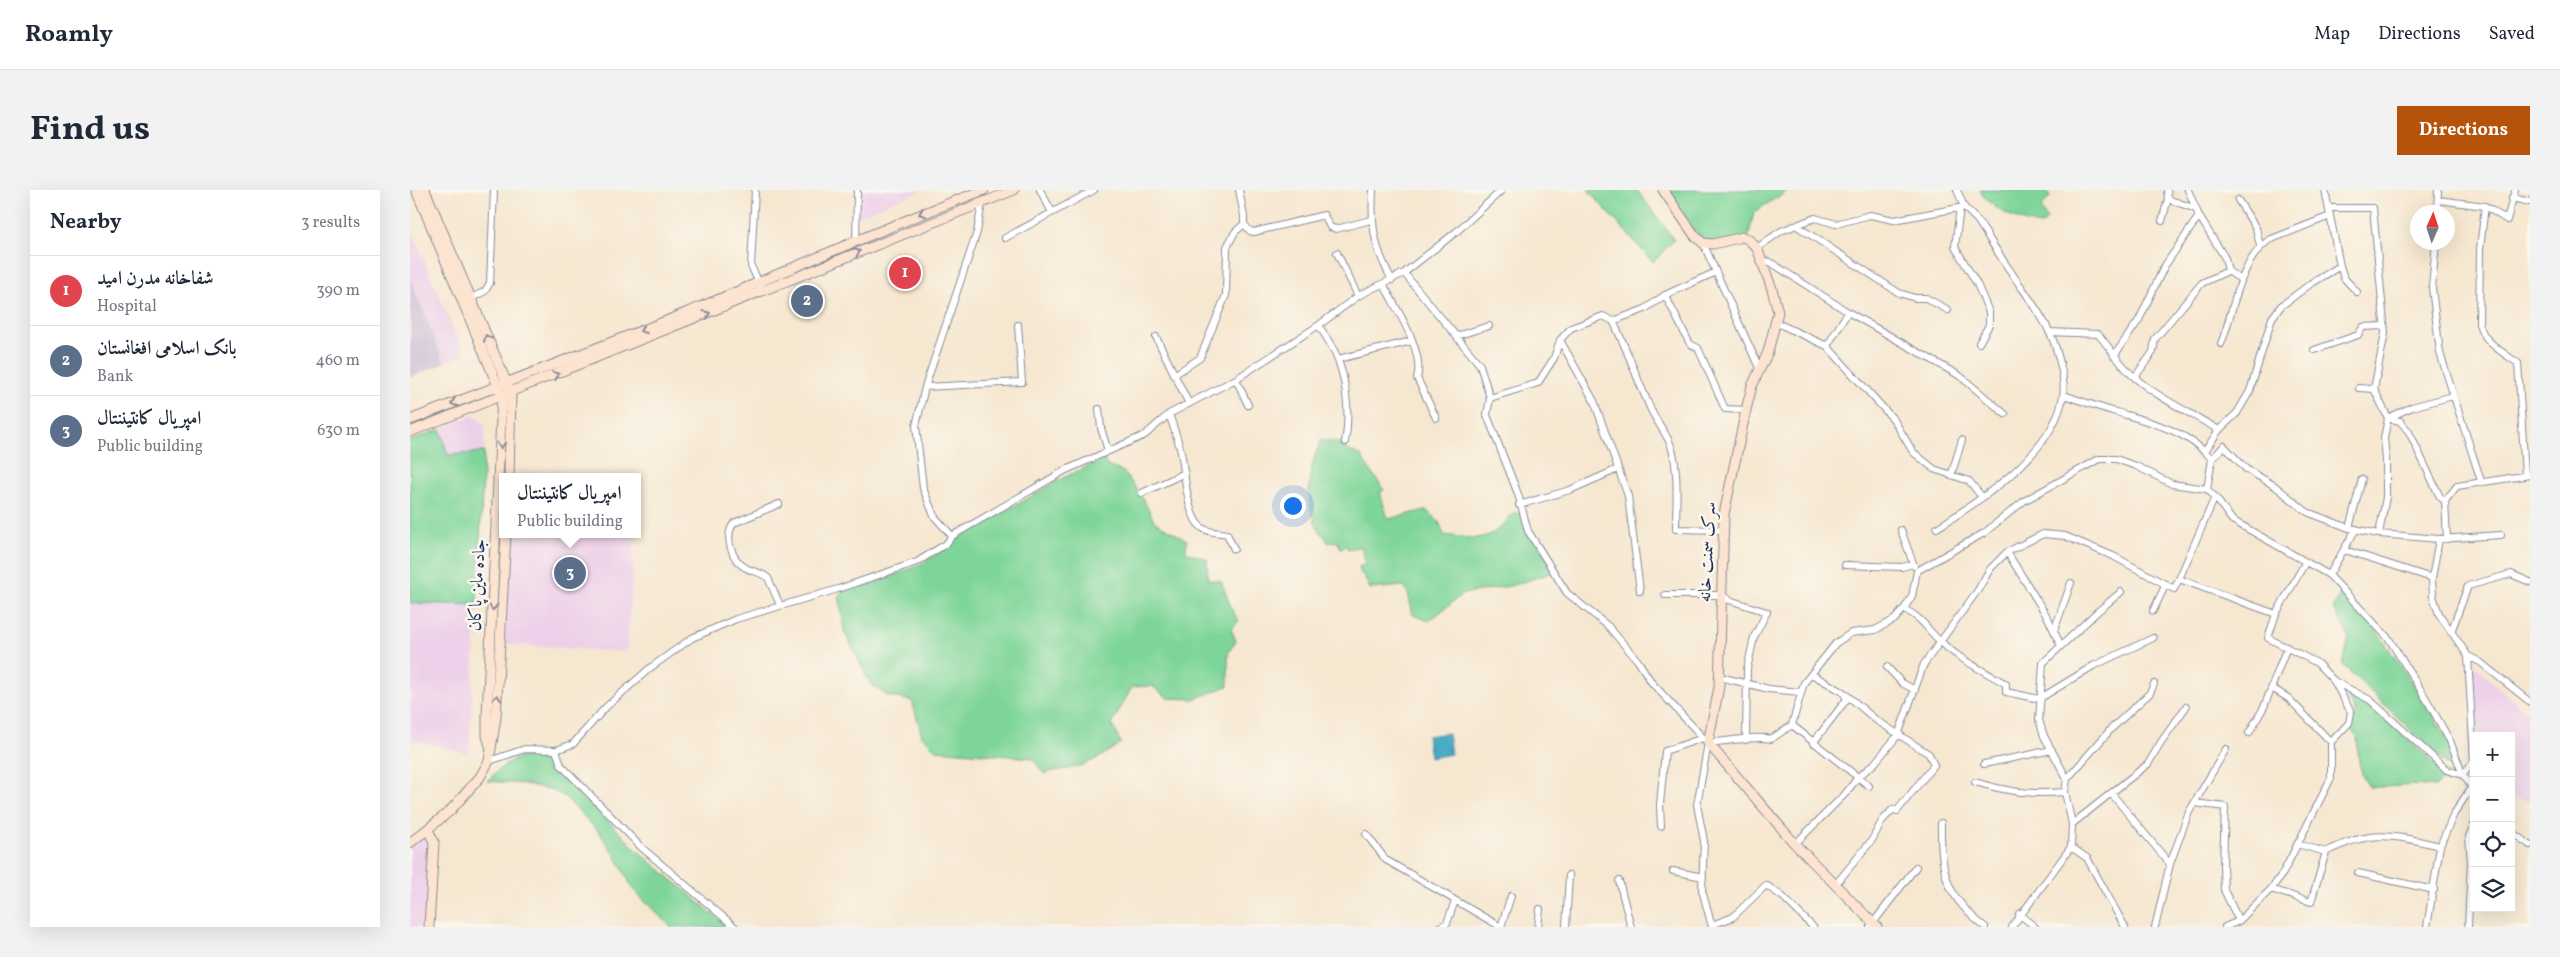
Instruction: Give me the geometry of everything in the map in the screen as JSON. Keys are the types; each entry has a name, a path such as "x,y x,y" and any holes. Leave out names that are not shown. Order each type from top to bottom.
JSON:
{"main road":[{"path":"416,190 502,384"},
{"path":"425,190 470,299 506,394 509,473"},
{"path":"410,420 658,324 758,281 856,243 923,212 984,190"},
{"path":"410,432 1014,190"},
{"path":"1663,190 1703,243 1713,244 1743,238 1748,239 1757,248"},
{"name":"سرک سمنت خانه","path":"1706,741 1720,678 1723,530 1731,474 1746,410 1776,323 1778,312 1757,248"},
{"name":"جاده ماین پاکان","path":"501,473 506,394"},
{"name":"جاده ماین پاکان","path":"490,746 487,722 499,515"},
{"name":"جاده ماین پاکان","path":"410,843 450,811 480,777 489,761 496,718 506,538"},
{"path":"1706,741 1795,844 1836,884 1873,925"},
{"path":"428,830 434,842 429,927"}],"street":[{"path":"470,299 485,291 490,283 494,190"},
{"path":"755,190 751,266 763,291"},
{"path":"856,243 857,190"},
{"path":"1040,190 1052,212"},
{"path":"1005,238 1094,190"},
{"path":"1239,190 1244,224 1250,231 1254,232 1324,215 1330,226 1336,229 1371,220"},
{"path":"1373,190 1371,220 1376,247 1392,280"},
{"path":"489,761 524,749 556,750 573,744 606,707 650,668 692,638 736,619 838,589 917,562 946,544 952,536 1066,470 1146,435 1170,414 1236,379 1319,325 1358,296 1404,273 1456,232 1502,190"},
{"path":"1957,190 1962,207 1955,247 1985,299 1990,320 1979,343"},
{"path":"2162,221 2168,200 2167,190"},
{"path":"2188,190 2199,216 2217,242 2228,271 2240,279"},
{"path":"2325,190 2340,266 2344,278 2357,292"},
{"path":"2438,190 2438,205"},
{"path":"2438,200 2485,206 2506,220 2516,190"},
{"path":"2512,198 2530,202"},
{"path":"2168,200 2196,209"},
{"path":"2238,200 2256,228 2260,246"},
{"path":"952,536 934,516 922,488 916,426 925,387 977,232 982,202"},
{"path":"2447,539 2445,501 2457,486 2528,474 2520,421 2518,363 2481,333 2479,324 2480,249 2485,206"},
{"path":"1757,248 1781,231 1815,218 1836,224 1870,215 1894,220 1962,207"},
{"path":"1937,528 2012,474 2033,454 2058,412 2064,395 2060,364 2049,332 1978,221 1962,207"},
{"path":"2330,208 2374,208 2385,333 2374,388 2388,418 2384,438 2386,497 2379,534"},
{"path":"2114,356 2139,320 2164,267 2199,216"},
{"path":"2221,344 2236,301 2240,279 2260,246 2276,237 2330,216"},
{"path":"1174,375 1200,358 1226,295 1227,247 1235,232 1244,224"},
{"path":"1798,226 1900,293 1915,298 1926,298 1948,310"},
{"path":"1703,243 1760,370"},
{"path":"2435,250 2432,288 2440,353 2481,481"},
{"path":"1337,254 1358,296"},
{"path":"1761,260 1770,262 1848,312 1960,376 2005,414"},
{"path":"2205,452 2219,430 2237,413 2250,391 2272,318 2281,306 2308,285 2340,266"},
{"path":"2135,377 2153,352 2155,339 2202,283 2228,271"},
{"path":"1613,321 1645,309 1665,295 1716,272"},
{"path":"1404,273 1480,365 1490,398 1487,415 1518,494 1519,504 1528,531 1567,593 1608,626 1638,661 1652,683 1706,741"},
{"path":"1384,284 1412,341 1420,368 1417,378 1436,418"},
{"path":"1665,295 1690,344 1698,348 1725,410 1746,410"},
{"path":"1827,346 1848,312"},
{"path":"1490,398 1538,383 1554,358 1560,340 1571,328 1603,316 1613,321 1628,350 1639,384 1659,426 1672,446 1676,472 1676,529 1723,530"},
{"path":"1776,323 1827,346 1894,420 1913,452 1934,469 1969,481 1982,497"},
{"path":"925,387 1022,382 1018,325"},
{"path":"1319,325 1338,359 1342,375 1348,429 1345,442"},
{"path":"1456,336 1489,326"},
{"path":"2314,350 2358,336 2363,327 2384,326"},
{"path":"2049,332 2098,334 2114,356 2135,377 2160,395 2219,430"},
{"path":"1156,337 1189,404"},
{"path":"1560,340 1594,401 1628,496 1640,591"},
{"path":"1338,359 1412,341"},
{"path":"1236,379 1248,405"},
{"path":"2359,388 2374,388"},
{"path":"2064,395 2116,412 2144,418 2184,436 2212,459"},
{"path":"2388,418 2412,407 2453,396"},
{"path":"1099,409 1101,428 1108,451"},
{"path":"1170,414 1185,473 1188,499 1196,521 1200,527 1208,531 1227,534 1234,549"},
{"path":"2388,418 2400,421 2408,432 2440,497 2445,501"},
{"path":"1951,476 1962,440"},
{"path":"2207,489 2212,459 2224,446 2246,469 2275,486 2307,512 2353,528 2379,534 2439,539 2501,535"},
{"path":"1917,571 1984,533 2024,501 2099,459 2116,459 2136,466 2172,484 2207,489 2232,520 2330,576 2389,639 2450,742 2463,775 2470,784"},
{"path":"1519,504 1570,490 1618,469"},
{"path":"1142,493 1185,473"},
{"path":"2330,576 2345,550 2353,528 2362,479"},
{"path":"1795,844 1846,793 1858,777 1874,764 1898,735 1924,664 1978,590 1990,569 2007,552 2044,534 2065,536 2088,544 2174,589 2215,497"},
{"path":"780,504 734,523 729,536 729,544 736,558 745,568 768,578 780,605"},
{"path":"1661,826 1660,804 1665,751 1706,741 1746,740 1761,736 1771,740 1792,725 1804,683 1813,675 1836,643 1851,633 1875,630 1894,620 1904,609 1912,596 1917,571 1901,530"},
{"path":"2439,539 2432,578 2433,596 2439,614 2468,656 2480,662 2529,700"},
{"path":"2345,550 2432,578"},
{"path":"2007,552 2061,646"},
{"path":"2230,927 2271,889 2283,873 2331,778 2331,742 2349,723 2351,712 2334,681 2317,663 2268,638 2276,614 2305,563"},
{"path":"1845,565 1902,567 1913,564"},
{"path":"2451,632 2468,586 2511,574 2530,582"},
{"path":"2179,580 2276,614"},
{"path":"2054,631 2070,583"},
{"path":"2153,611 2166,584"},
{"path":"2012,927 2019,914 2072,847 2072,824 2066,792 2067,779 2038,720 2043,663 2121,592"},
{"path":"1665,595 1722,595 1729,600 1767,612 1754,637 1747,669 1746,740"},
{"path":"1904,609 1918,616 1941,642 1963,660 2006,684 2006,692 2039,699 2093,666 2153,638"},
{"path":"2249,733 2272,688 2287,647"},
{"path":"2463,775 2474,761 2468,656"},
{"path":"1887,667 1902,683 1915,690"},
{"path":"1813,675 1842,692 1898,735 1929,754 1934,765 1897,811 1893,809 1882,820 1872,840 1836,884"},
{"path":"1720,678 1800,692"},
{"path":"2334,681 2370,700 2447,770 2463,775"},
{"path":"2067,779 2112,728 2150,693 2154,684"},
{"path":"2272,688 2288,698 2331,742"},
{"path":"1813,743 1847,699 1842,692"},
{"path":"2072,824 2148,764 2169,729 2186,707"},
{"path":"1792,725 1870,786"},
{"path":"1706,741 1697,806 1704,841 1702,890 1712,926 1733,917 1766,885 1783,897 1813,927"},
{"path":"2155,927 2170,864 2189,812 2226,749"},
{"path":"556,750 561,765 641,847 736,927"},
{"path":"1984,764 2052,750"},
{"path":"1975,782 2012,793 2039,795 2066,792"},
{"path":"2427,927 2440,846 2454,814 2470,792"},
{"path":"2111,793 2170,864"},
{"path":"2195,804 2225,807 2224,890 2239,920"},
{"path":"1941,823 1942,852 1949,885 1956,901 1985,927"},
{"path":"1366,834 1386,860 1501,927 1511,896"},
{"path":"2468,927 2470,834"},
{"path":"2515,835 2530,846"},
{"path":"2297,844 2326,852 2343,843 2370,836 2407,838 2440,846"},
{"path":"2072,847 2087,858 2125,927"},
{"path":"2271,889 2311,902 2326,852"},
{"path":"1873,925 1916,867"},
{"path":"1672,871 1703,877"},
{"path":"2358,873 2434,890"},
{"path":"1566,927 1569,875"},
{"path":"1618,881 1631,927"},
{"path":"1439,927 1447,923 1455,901"},
{"path":"1538,927 1540,909"},
{"path":"2019,914 2035,927"}],"shaded area":[{"path":"859,190 923,190 858,216"},
{"path":"410,226 464,354 444,363 410,278"},
{"path":"410,278 444,363 410,378"},
{"path":"473,415 485,424 484,452 448,455 440,429"},
{"path":"511,538 635,538 627,652 504,644"},
{"path":"410,603 477,605 469,754 410,739"},
{"path":"2474,665 2530,715 2530,802 2515,798 2515,732 2475,732 2471,668"},
{"path":"428,830 432,834 429,927 410,927 410,843"}],"green space":[{"path":"1588,190 1637,190 1674,240 1653,262"},
{"path":"1663,190 1789,190 1754,212 1748,239 1703,243"},
{"path":"1980,190 2046,190 2050,197 2041,208 2047,219 2042,225 2025,222 1998,209 1984,197"},
{"path":"440,429 448,455 484,452 477,605 410,603 410,441"},
{"path":"1321,440 1343,443 1347,450 1360,455 1384,490 1380,492 1388,519 1426,510 1439,522 1444,535 1475,538 1483,537 1498,530 1513,513 1522,514 1554,572 1510,586 1463,594 1429,621 1413,615 1408,593 1403,586 1370,589 1359,567 1366,564 1361,546 1348,550 1347,546 1341,548 1337,541 1328,543 1318,529 1310,504 1309,483 1313,462"},
{"path":"1104,459 1107,466 1124,472 1142,497 1155,522 1187,540 1186,552 1207,559 1208,580 1221,581 1232,610 1239,621 1231,629 1236,641 1228,653 1228,686 1194,699 1168,698 1152,686 1132,687 1112,724 1121,743 1098,758 1067,769 1044,774 1032,758 936,750 922,736 912,701 887,696 870,683 844,631 839,594 913,568 940,552 952,542 1063,478"},
{"path":"2341,593 2373,626 2419,692 2449,741 2455,767 2447,765 2343,665 2349,636 2333,609"},
{"path":"2343,688 2366,702 2444,772 2458,778 2463,786 2442,781 2435,787 2418,785 2369,787 2361,769 2357,737 2350,730 2356,713"},
{"path":"530,756 556,768 638,851 728,927 671,927 634,891 614,853 598,831 565,797 552,790 525,784 487,781 511,761"}],"water":[{"path":"1448,733 1451,754 1430,758 1427,736"}],"place":[{"name":"شفاخانه مدرن امید","path":"905,273"},
{"name":"بانک اسلامی افغانستان","path":"807,301"},
{"name":"امپریال کانتیننتال","path":"570,573"}]}
